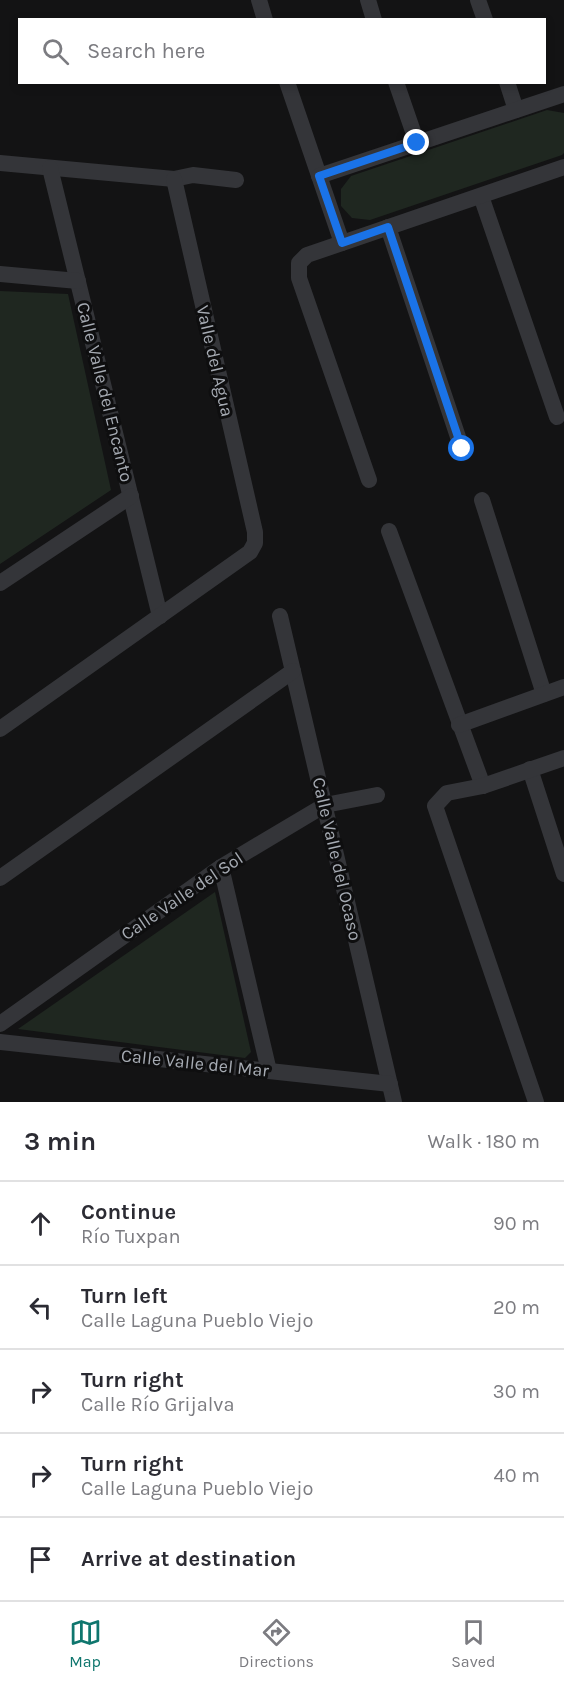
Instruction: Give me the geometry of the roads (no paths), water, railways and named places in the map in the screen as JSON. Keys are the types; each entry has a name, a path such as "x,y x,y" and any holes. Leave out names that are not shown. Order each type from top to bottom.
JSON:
{"street":[{"path":"259,0 264,18"},
{"path":"368,0 373,18"},
{"path":"478,0 484,18"},
{"path":"288,84 342,243"},
{"path":"397,84 417,143"},
{"path":"508,84 516,111"},
{"path":"319,176 564,94"},
{"path":"0,163 174,179 193,175 236,180"},
{"path":"369,480 298,278 299,263 307,255 564,167"},
{"name":"Calle Valle del Encanto","path":"50,168 160,616"},
{"name":"Valle del Agua","path":"160,616 250,552 255,543 255,532 174,179"},
{"path":"481,196 557,417"},
{"path":"388,227 462,449"},
{"path":"0,274 78,281"},
{"path":"0,583 130,496"},
{"path":"482,500 544,694"},
{"path":"389,531 483,786"},
{"path":"0,729 160,616"},
{"name":"Calle Valle del Ocaso","path":"280,616 394,1102"},
{"path":"0,878 293,671"},
{"path":"459,724 564,687"},
{"path":"536,1102 435,806 447,793 483,786 564,758"},
{"path":"530,769 564,874"},
{"name":"Calle Valle del Sol","path":"0,1024 221,867 325,805 376,795"},
{"path":"221,867 269,1071"},
{"name":"Calle Valle del Mar","path":"0,1042 390,1084"}]}
